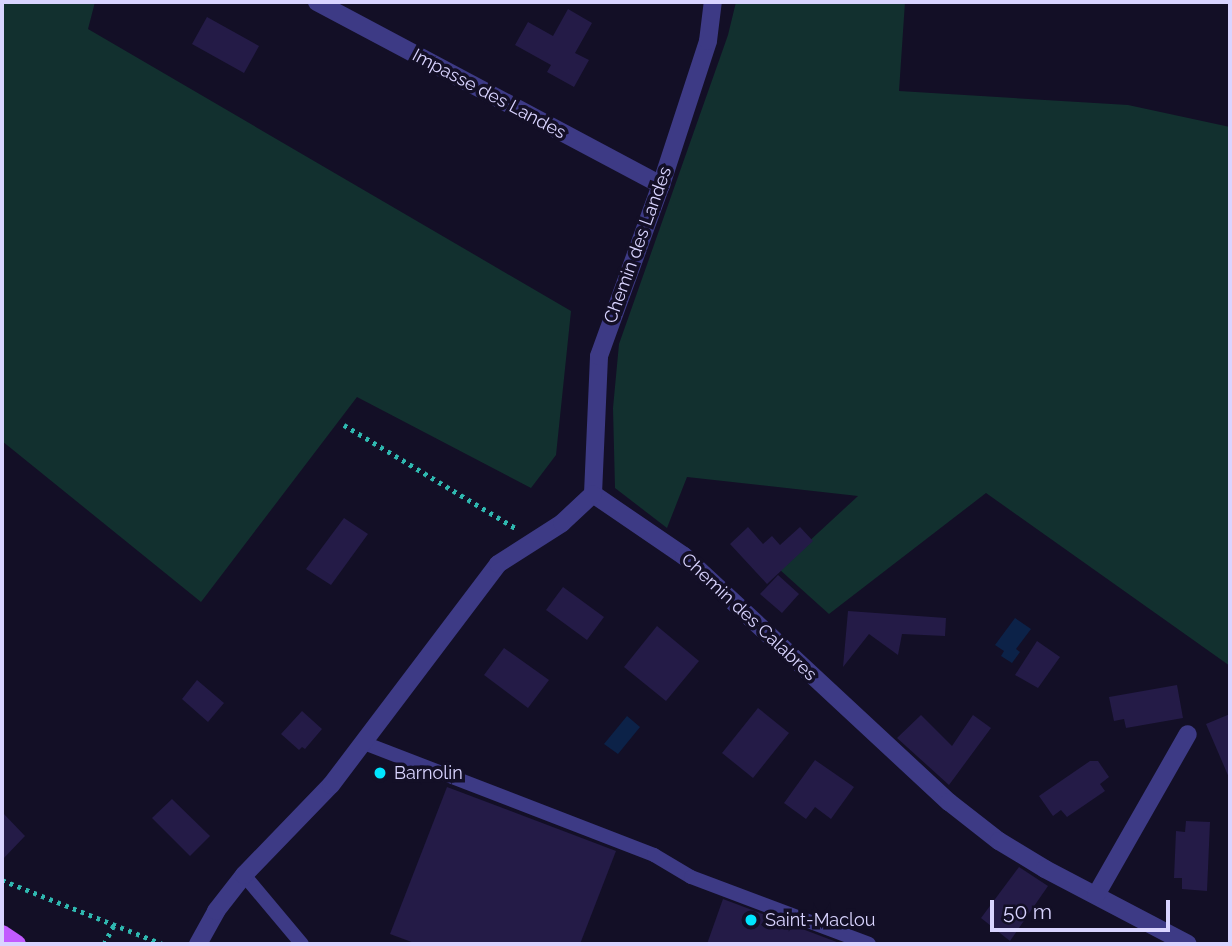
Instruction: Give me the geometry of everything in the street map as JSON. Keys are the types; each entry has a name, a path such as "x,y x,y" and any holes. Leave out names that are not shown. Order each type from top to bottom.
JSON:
{"main road":[{"path":"2,934 16,944"}],"street":[{"name":"Impasse des Landes","path":"317,2 661,185"},
{"name":"Chemin des Landes","path":"593,494 598,356 661,185 708,41 713,2"},
{"path":"198,944 215,911 244,876 331,785 498,564 562,523 593,494"},
{"name":"Chemin des Calabres","path":"593,494 684,556 959,810 999,841 1045,870 1096,894 1188,944"},
{"path":"1096,894 1188,734"}],"lane":[{"path":"364,743 654,855 691,877 870,944"},
{"path":"244,876 302,944"}],"path":[{"path":"344,425 536,540"},
{"path":"2,880 163,944"},
{"path":"104,944 114,924"}],"green space":[{"path":"2,2 95,2 88,29 571,311 556,455 531,488 357,397 201,602 2,441"},
{"path":"736,2 905,2 899,91 1128,105 1230,127 1230,666 986,493 829,614 779,569 858,496 687,477 667,528 615,488 613,408 619,344 728,35"}],"water":[{"path":"1015,618 1031,629 1016,649 1020,652 1012,663 1001,656 1004,651 995,645"},
{"path":"627,716 640,727 618,754 604,744"}],"building":[{"path":"568,9 592,23 575,53 589,60 574,87 547,72 551,65 515,45 528,22 553,36"},
{"path":"207,17 259,46 244,73 192,44"},
{"path":"344,518 368,534 331,585 306,569"},
{"path":"748,527 763,544 772,536 780,545 800,527 813,541 767,584 730,544"},
{"path":"778,575 799,594 782,613 760,594"},
{"path":"563,587 604,617 587,640 546,610"},
{"path":"848,611 946,618 945,636 902,634 898,655 869,634 843,667"},
{"path":"657,626 699,661 666,701 624,667"},
{"path":"1037,641 1060,657 1038,688 1015,675"},
{"path":"504,648 549,680 528,708 484,675"},
{"path":"197,680 224,703 208,722 182,699"},
{"path":"1177,685 1183,718 1126,728 1124,719 1114,721 1109,697"},
{"path":"758,708 789,733 753,778 722,753"},
{"path":"302,711 322,729 305,749 302,747 299,750 281,734"},
{"path":"1230,714 1230,780 1206,724"},
{"path":"921,715 952,746 973,715 991,728 949,785 897,738"},
{"path":"815,760 854,787 831,819 815,807 806,819 784,803"},
{"path":"1090,761 1098,761 1109,777 1100,784 1105,791 1067,817 1061,810 1053,816 1039,796"},
{"path":"447,787 616,851 580,944 417,944 390,934"},
{"path":"172,799 210,836 190,856 152,818"},
{"path":"2,812 25,836 2,860"},
{"path":"1186,821 1210,822 1207,891 1182,889 1182,878 1174,878 1176,831 1185,832"},
{"path":"1019,867 1048,886 1010,941 981,918"},
{"name":"Saint-Maclou","path":"723,899 842,944 707,944"}],"place":[{"name":"Barnolin","path":"380,773"},
{"name":"Saint-Maclou","path":"751,920"}]}
